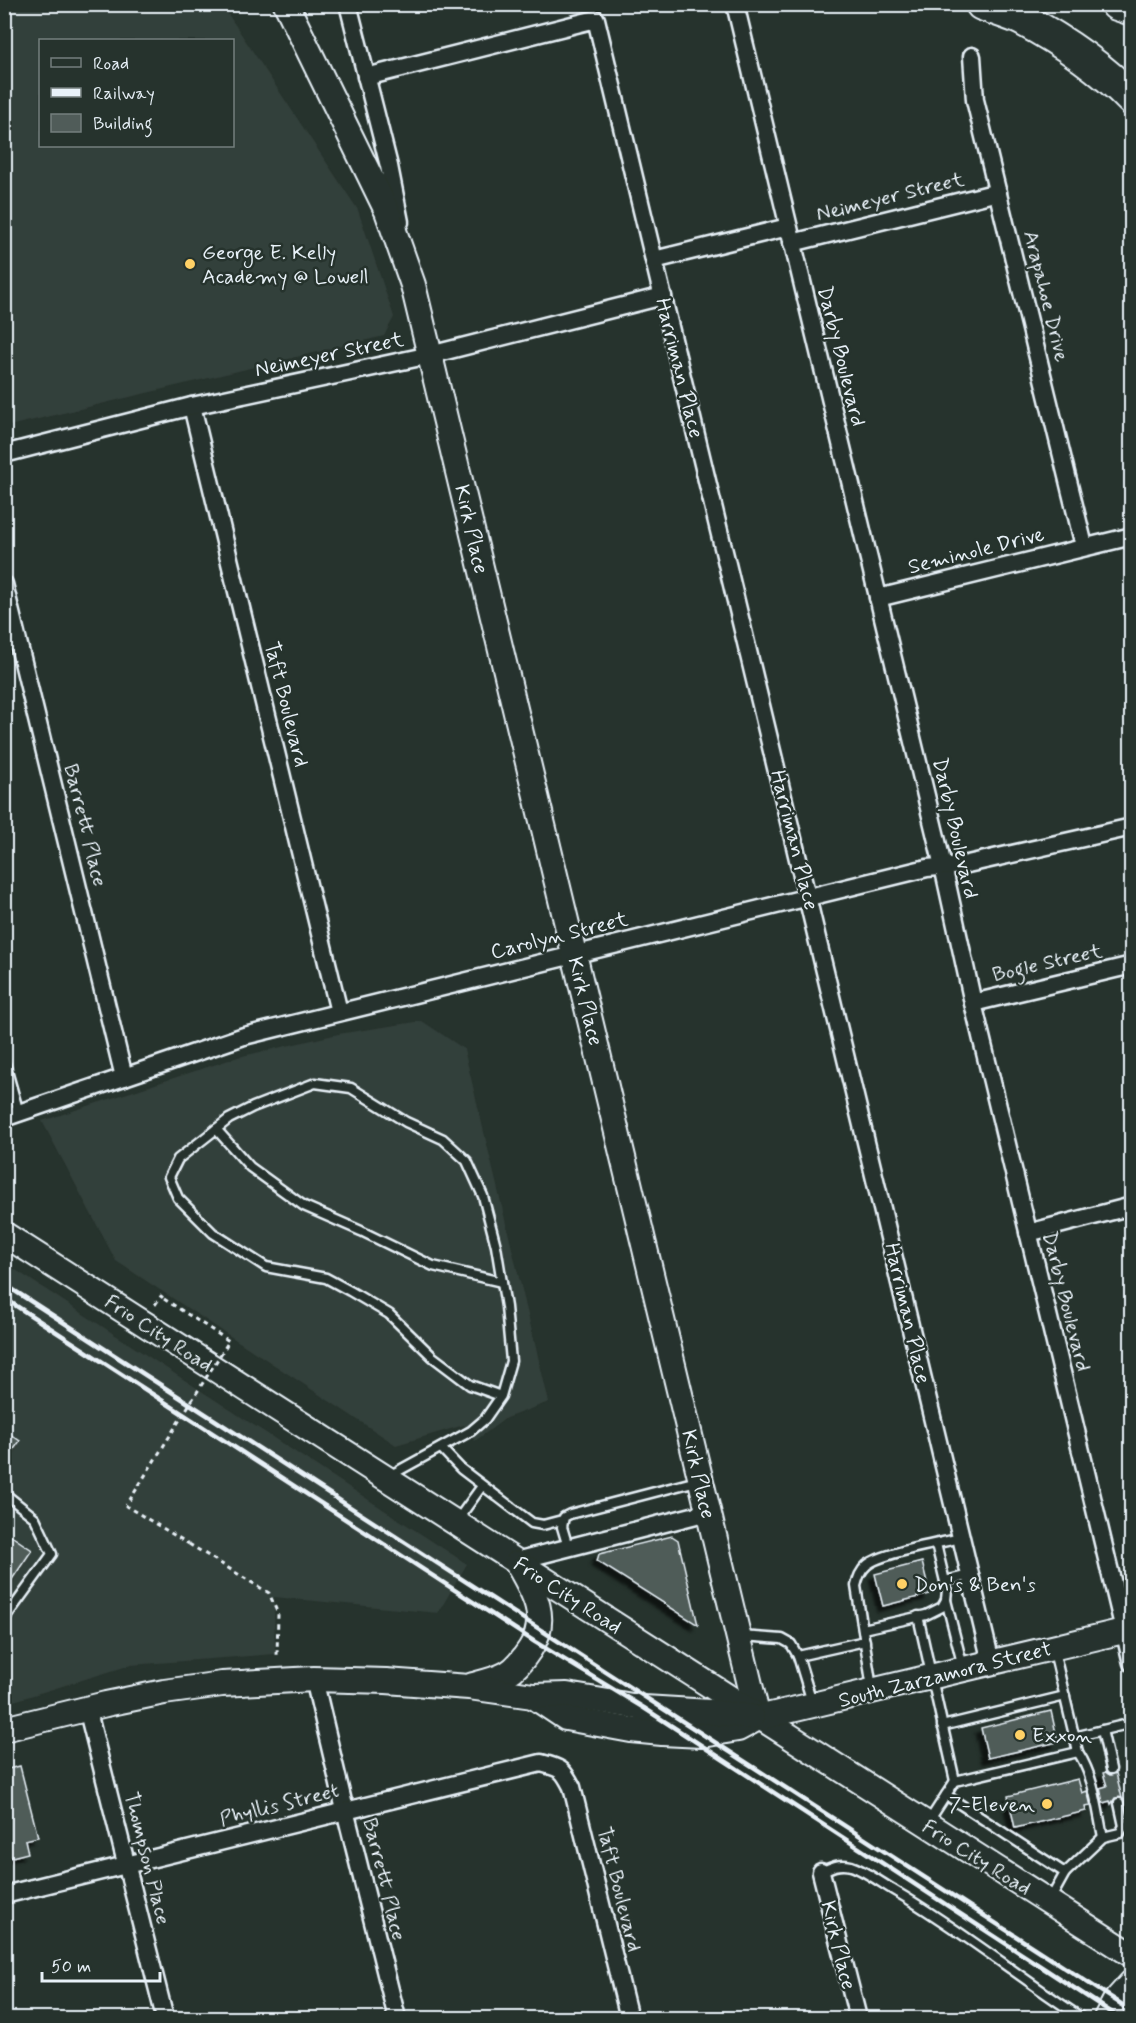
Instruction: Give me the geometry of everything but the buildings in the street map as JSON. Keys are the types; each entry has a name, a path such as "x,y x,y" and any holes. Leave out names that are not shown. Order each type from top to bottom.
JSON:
{"highway":[{"path":"982,4 1021,19 1073,51 1118,85 1131,99"},
{"path":"1117,4 1131,9"}],"street":[{"name":"Kirk Place","path":"286,4 387,211 413,285"},
{"name":"Kirk Place","path":"348,4 389,166 413,285 758,1718"},
{"name":"Darby Boulevard","path":"735,4 943,867 1028,1233 1128,1630 1131,1663"},
{"name":"Harriman Place","path":"366,77 596,19 991,1662"},
{"name":"Arapahoe Drive","path":"972,56 975,100 1084,546"},
{"name":"Neimeyer Street","path":"654,260 790,235 998,192"},
{"name":"Neimeyer Street","path":"4,454 192,406 430,355 663,296"},
{"name":"Taft Boulevard","path":"192,406 339,1012"},
{"name":"Seminole Drive","path":"878,598 1131,536"},
{"name":"Barrett Place","path":"4,584 124,1077"},
{"name":"Carolyn Street","path":"12,1115 244,1036 927,868 963,865 1131,827"},
{"name":"Bogle Street","path":"973,1003 1131,965"},
{"path":"1028,1233 1131,1206"},
{"name":"Frio City Road","path":"4,1234 1131,1955"},
{"path":"469,1687 507,1673 523,1660 535,1642 539,1630 538,1608 530,1586 516,1561 708,1512"},
{"name":"South Zarzamora Street","path":"4,1729 164,1692 222,1684 314,1679 469,1687 533,1696 567,1695 622,1706 758,1718 1128,1630"},
{"name":"Barrett Place","path":"314,1679 397,2019"},
{"name":"Thompson Place","path":"87,1708 165,2019"},
{"name":"Phyllis Street","path":"4,1895 542,1763 557,1767 564,1772"},
{"name":"Taft Boulevard","path":"564,1772 572,1787 629,2019"},
{"name":"Kirk Place","path":"820,1872 858,2019"},
{"path":"1106,2019 1115,2001 1131,1982"},
{"path":"1123,2019 1131,2006"}],"lane":[{"path":"4,1060 12,1115"},
{"path":"386,1478 471,1431 485,1419 501,1396 511,1361 502,1281 483,1196 467,1161 443,1139 406,1122 351,1088 315,1083 253,1107 229,1119 178,1159 169,1177 178,1198 213,1233 267,1267 326,1278 350,1291 388,1314 433,1357 470,1385 501,1396"},
{"path":"216,1129 250,1167 304,1206 433,1266 502,1281"},
{"path":"441,1448 461,1469 532,1524 543,1525 562,1520 576,1512 701,1480"},
{"path":"455,1522 482,1486"},
{"path":"4,1493 35,1518 52,1554 4,1620"},
{"path":"562,1520 568,1546"},
{"path":"873,1691 856,1586 859,1574 867,1565 881,1558 962,1538"},
{"path":"936,1544 947,1590 946,1600 963,1669"},
{"path":"945,1581 970,1575"},
{"path":"863,1629 934,1612 942,1607 946,1600"},
{"path":"918,1616 955,1782"},
{"path":"738,1636 782,1640 791,1644 798,1656 813,1706"},
{"path":"798,1656 865,1641"},
{"path":"1053,1647 1078,1752 1086,1763 1089,1774 1102,1837"},
{"path":"942,1726 1065,1696"},
{"path":"1074,1737 1131,1723"},
{"path":"1102,1730 1111,1769"},
{"path":"926,1825 955,1782 1078,1752"},
{"path":"946,1795 1065,1873"},
{"path":"1049,1902 1065,1873 1102,1837 1120,1833 1124,1826 1119,1803"},
{"path":"820,1872 837,1864 852,1866 924,1909 1082,2019"}],"path":[{"path":"155,1305 161,1296 229,1341 126,1506 269,1593 278,1614 277,1656"}],"shaded area":[{"name":"George E. Kelly Academy @ Lowell","path":"4,5 222,5 358,210 394,317 384,336 5,427"},
{"path":"422,1021 464,1049 549,1402 506,1418 475,1441 464,1425 396,1445 116,1261 42,1121 238,1057 338,1034"},
{"path":"5,1263 467,1564 438,1613 274,1597 275,1654 131,1665 4,1704"}],"railway":[{"path":"4,1284 1132,2011"},
{"path":"4,1298 535,1642 644,1708 1120,2018"}],"place":[{"name":"George E. Kelly Academy @ Lowell","path":"190,264"},
{"name":"Don's & Ben's","path":"902,1584"},
{"name":"Exxon","path":"1020,1735"},
{"name":"7-Eleven","path":"1047,1804"}]}
